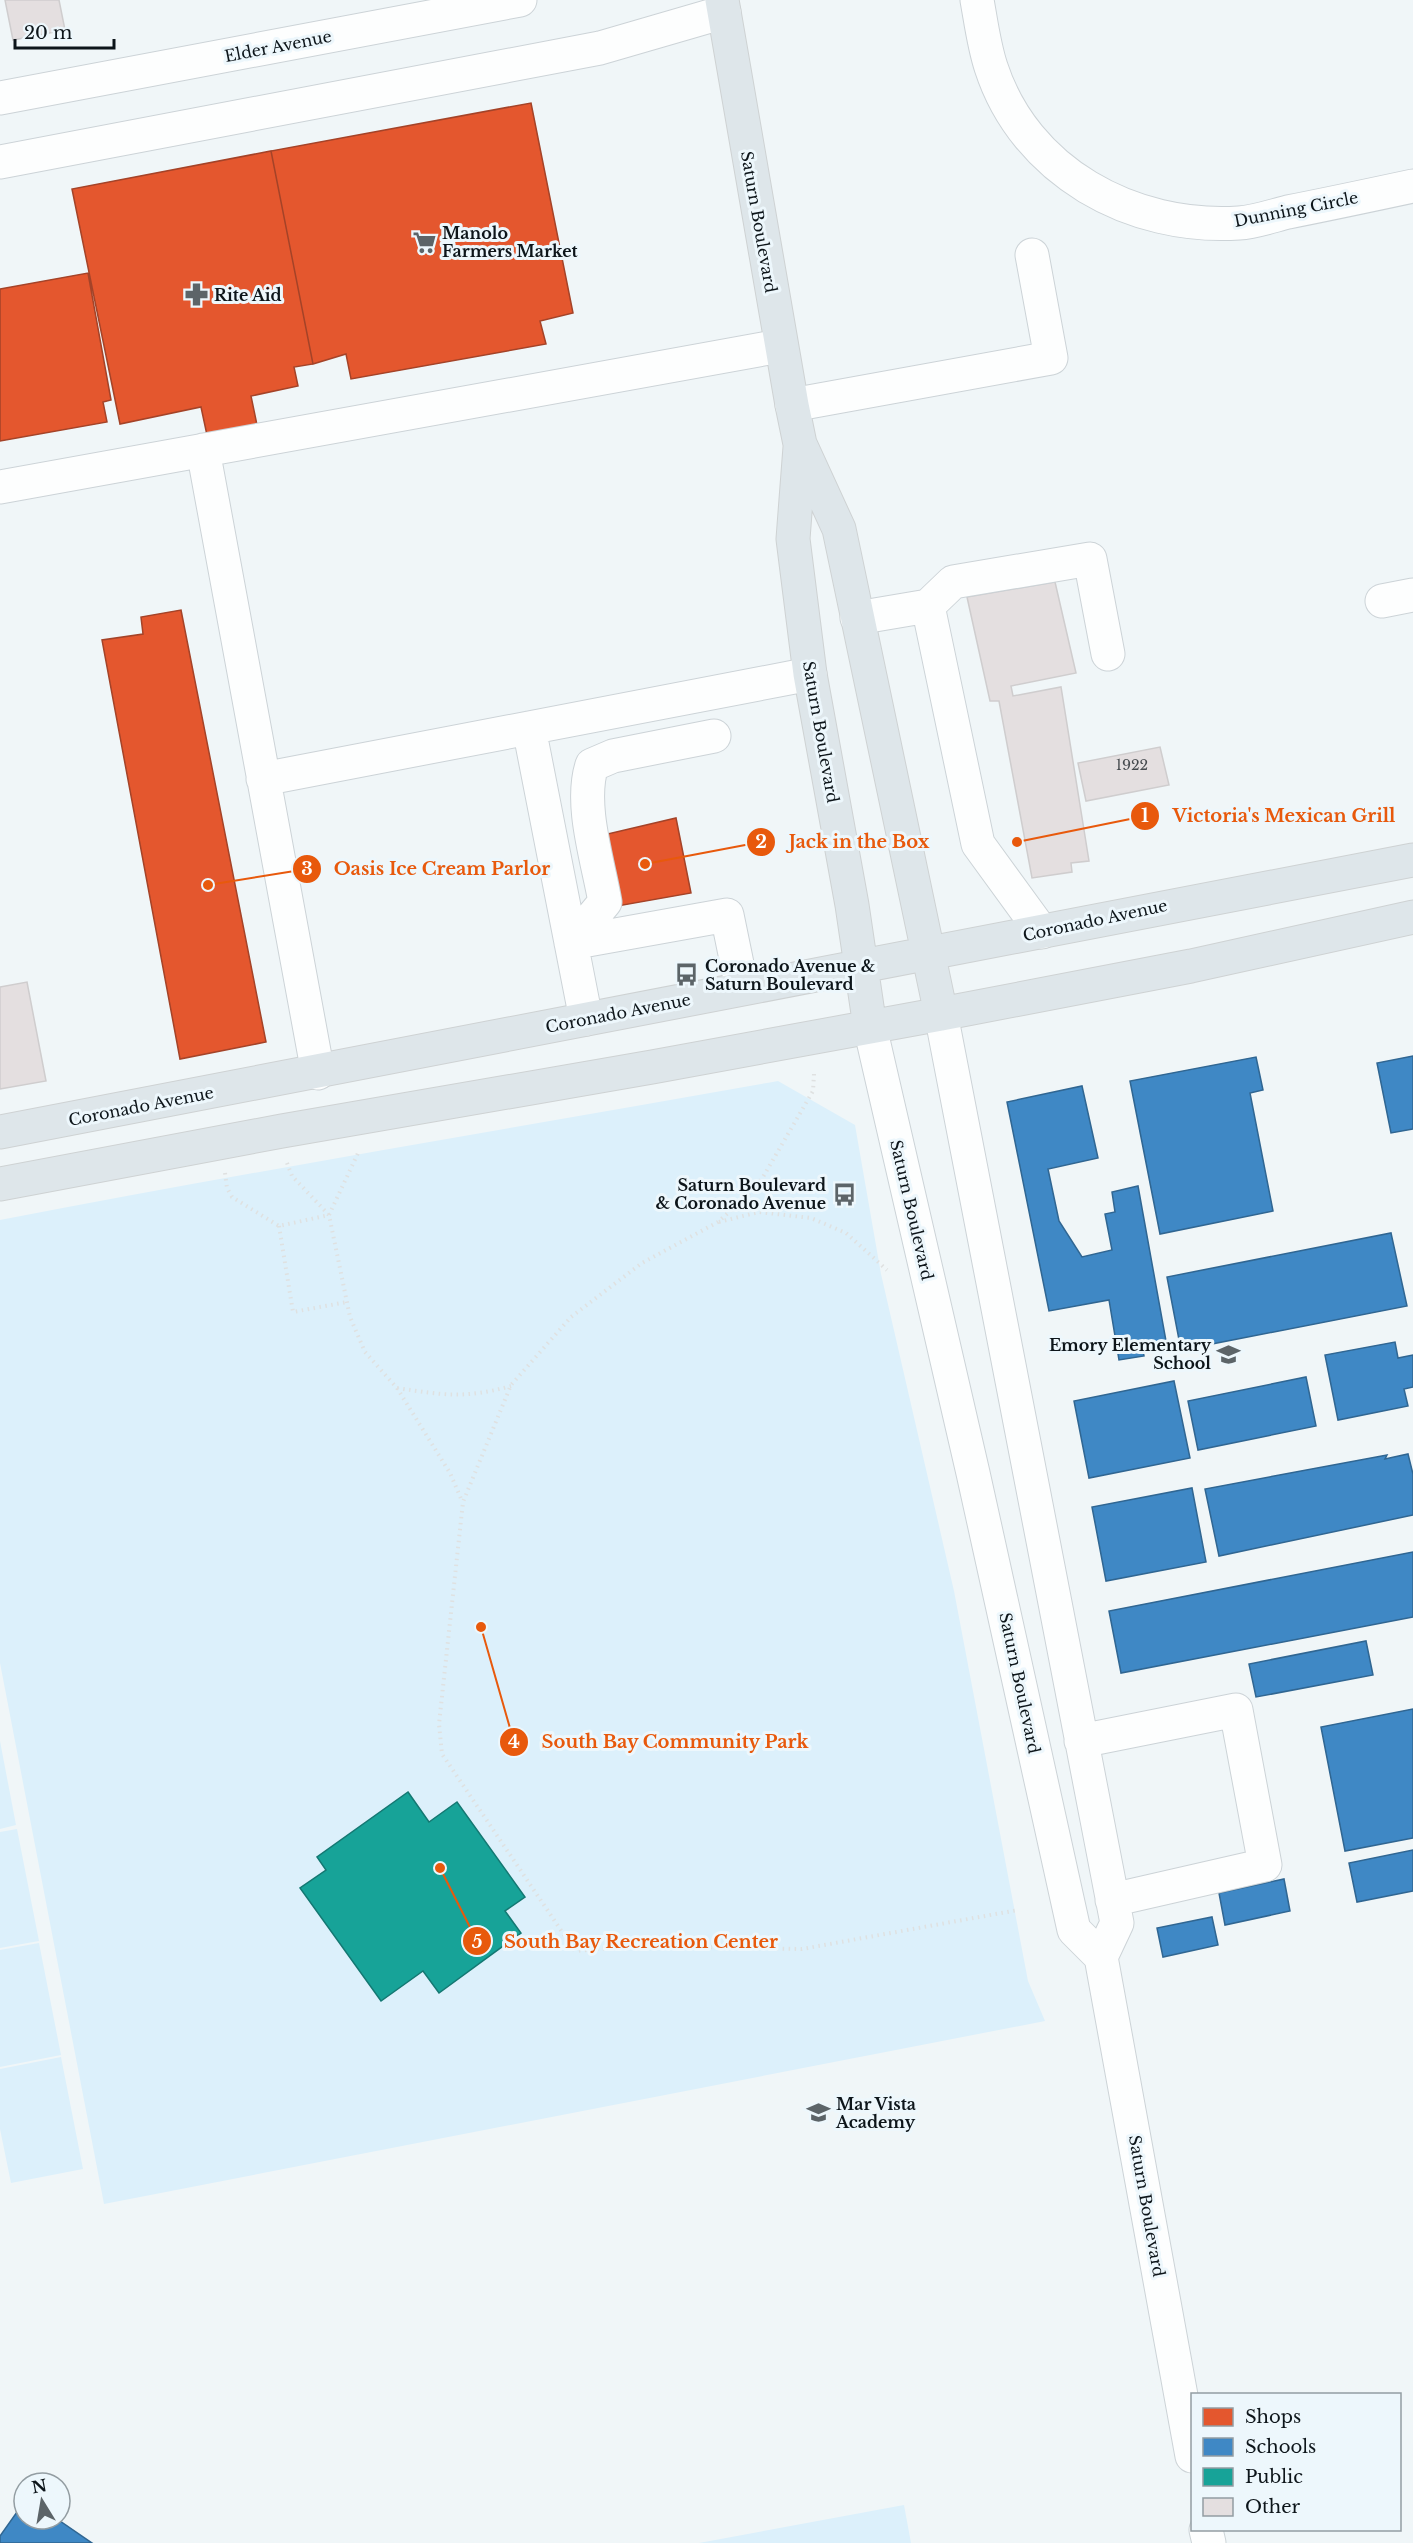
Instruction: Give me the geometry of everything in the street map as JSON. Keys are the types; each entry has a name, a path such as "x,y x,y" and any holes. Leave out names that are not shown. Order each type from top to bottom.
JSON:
{"main road":[{"name":"Saturn Boulevard","path":"723,6 780,346 800,444 839,529 941,1014"},
{"name":"Saturn Boulevard","path":"800,444 793,539 810,674 852,906 870,1027"},
{"name":"Coronado Avenue","path":"0,1132 1042,932 1135,911 1413,860"},
{"path":"0,1184 282,1131 941,1014 1191,966 1413,917"}],"street":[{"name":"Elder Avenue","path":"0,98 520,0"},
{"name":"Dunning Circle","path":"977,0 991,66 1002,94 1024,130 1057,165 1080,184 1106,199 1172,219 1241,224 1413,186"},
{"path":"0,162 600,48 723,6"},
{"path":"792,405 1051,358 1032,255"},
{"path":"0,487 780,346"},
{"path":"203,450 318,1072"},
{"path":"857,618 928,606 954,582 1090,559 1108,654"},
{"path":"928,606 978,844 1042,932"},
{"path":"263,779 810,674"},
{"path":"529,728 586,1019"},
{"path":"571,943 605,902 585,797 587,779 592,765 613,756 714,736"},
{"path":"571,943 727,915 742,988"},
{"name":"Saturn Boulevard","path":"941,1014 1117,1923 1101,1957"},
{"name":"Saturn Boulevard","path":"870,1027 974,1473 1074,1930 1101,1957 1191,2451"},
{"path":"1081,1741 1236,1710 1265,1865 1112,1900"}],"path":[{"path":"814,1074 813,1092 764,1177 748,1195 718,1222 642,1263 571,1317 512,1385 463,1502 440,1724 442,1754 575,1951 637,1946 802,1949 1018,1910"},
{"path":"282,1131 286,1158 292,1176 329,1215 350,1317 365,1352 397,1388 450,1473 463,1502"},
{"path":"220,1143 227,1188 232,1197 279,1226 329,1215"},
{"path":"329,1215 362,1145"},
{"path":"718,1222 759,1212 811,1218 846,1233 887,1270"},
{"path":"279,1226 293,1312 347,1302"},
{"path":"397,1388 450,1396 482,1394 512,1385"}],"shaded area":[{"path":"778,1081 855,1125 881,1274 954,1591 1028,1981 1045,2021 104,2204 0,1663 0,1220 292,1166"},
{"path":"0,1741 16,1825 0,1829"},
{"path":"17,1829 39,1941 0,1948 0,1832"},
{"path":"39,1943 61,2055 0,2067 0,1950"},
{"path":"61,2057 83,2169 11,2183 0,2129 0,2069"},
{"path":"904,2505 911,2543 699,2543"}],"building: Shops":[{"name":"Manolo Farmers Market","path":"531,103 573,313 540,321 546,344 351,379 346,354 313,364 271,151"},
{"name":"Rite Aid","path":"271,151 313,364 294,367 298,386 251,396 257,425 207,435 201,407 120,424 72,189"},
{"path":"88,273 111,400 103,402 107,422 0,441 0,289"},
{"path":"181,610 266,1042 180,1059 102,640 143,634 141,617"},
{"path":"676,818 691,893 612,907 599,836"}],"building: Schools":[{"path":"1413,1056 1413,1129 1391,1133 1377,1063"},
{"path":"1256,1057 1263,1090 1250,1093 1273,1211 1160,1234 1130,1081"},
{"path":"1082,1086 1098,1158 1048,1169 1059,1221 1082,1257 1112,1250 1105,1214 1115,1212 1112,1192 1138,1186 1166,1341 1142,1346 1144,1356 1119,1360 1109,1300 1049,1311 1007,1102"},
{"path":"1391,1233 1407,1306 1181,1350 1167,1277"},
{"path":"1395,1342 1398,1358 1413,1355 1413,1387 1404,1389 1408,1406 1338,1420 1325,1355"},
{"path":"1306,1377 1316,1426 1198,1450 1188,1401"},
{"path":"1174,1381 1190,1458 1089,1478 1074,1401"},
{"path":"1408,1454 1413,1474 1413,1515 1219,1556 1205,1489 1387,1455 1385,1459"},
{"path":"1192,1488 1206,1562 1106,1581 1092,1507"},
{"path":"1413,1552 1413,1617 1121,1673 1109,1611"},
{"path":"1366,1641 1373,1675 1256,1697 1249,1664"},
{"path":"1413,1709 1413,1838 1345,1851 1321,1727"},
{"path":"1413,1850 1413,1891 1357,1902 1349,1863"},
{"path":"1284,1879 1290,1911 1225,1925 1219,1893"},
{"path":"1212,1917 1218,1945 1163,1957 1157,1928"},
{"path":"12,2519 12,2531 72,2529 92,2543 0,2543 0,2536"}],"building: Public":[{"path":"408,1792 429,1822 457,1802 525,1897 505,1911 521,1933 439,1993 423,1971 381,2001 300,1888 326,1870 317,1857"}],"building: Other":[{"path":"5,0 59,0 65,30 13,40"},
{"path":"1055,582 1076,673 1011,686 1013,696 1061,687 1089,861 1071,863 1072,872 1032,878 999,701 990,701 967,597"},
{"path":"1160,747 1169,785 1086,801 1078,763"},
{"path":"27,982 46,1081 0,1089 0,987"}],"place":[{"name":"Manolo Farmers Market","path":"424,242"},
{"name":"Rite Aid","path":"196,295"},
{"name":"Victoria's Mexican Grill","path":"1017,842"},
{"name":"Jack in the Box","path":"645,864"},
{"name":"Oasis Ice Cream Parlor","path":"208,885"},
{"name":"Coronado Avenue & Saturn Boulevard","path":"687,975"},
{"name":"Saturn Boulevard & Coronado Avenue","path":"844,1194"},
{"name":"Emory Elementary School","path":"1229,1354"},
{"name":"South Bay Community Park","path":"481,1627"},
{"name":"South Bay Recreation Center","path":"440,1868"},
{"name":"Mar Vista Academy","path":"818,2113"}]}
